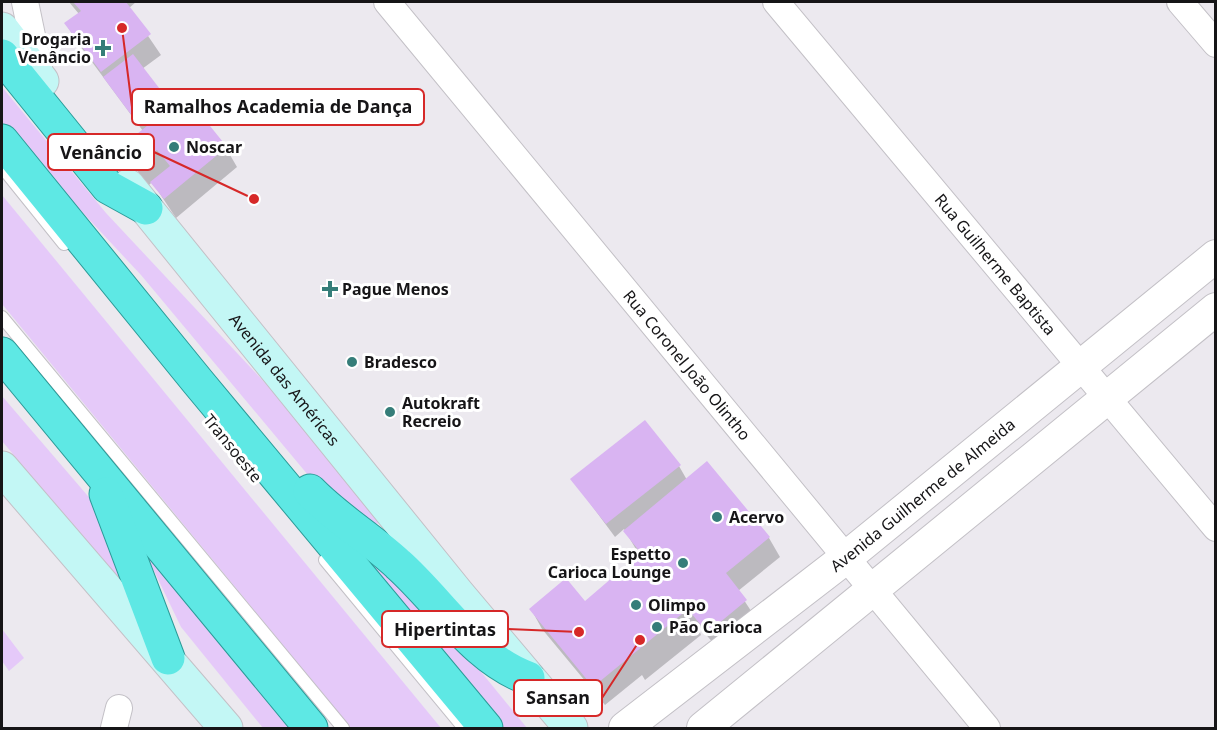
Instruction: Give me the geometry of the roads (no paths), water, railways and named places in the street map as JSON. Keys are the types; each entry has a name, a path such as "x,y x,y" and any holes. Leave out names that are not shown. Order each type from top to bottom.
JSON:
{"highway":[{"path":"2,56 108,188 146,208"},
{"path":"2,141 198,382 486,729"},
{"path":"2,354 311,729"},
{"path":"198,382 223,392 320,501 412,577 481,649 508,671 528,678"},
{"path":"97,470 168,658"}],"main road":[{"name":"Avenida das Américas","path":"2,29 41,80 571,729"},
{"path":"2,468 168,658 225,729"}],"street":[{"path":"25,2 41,80"},
{"name":"Rua Coronel João Olintho","path":"387,2 848,556 987,729"},
{"name":"Rua Guilherme Baptista","path":"776,2 1215,528"},
{"path":"1180,2 1215,45"},
{"name":"Avenida Guilherme de Almeida","path":"625,729 848,556 1215,256"},
{"path":"703,729 1215,309"}],"lane":[{"path":"2,167 70,250"},
{"path":"2,317 343,729"},
{"path":"320,554 464,729"}],"place":[{"name":"Ramalhos Academia de Dança","path":"122,28"},
{"name":"Drogaria Venâncio","path":"103,48"},
{"name":"Noscar","path":"174,147"},
{"name":"Venâncio","path":"254,199"},
{"name":"Pague Menos","path":"330,289"},
{"name":"Bradesco","path":"352,362"},
{"name":"Autokraft Recreio","path":"390,412"},
{"name":"Acervo","path":"717,517"},
{"name":"Espetto Carioca Lounge","path":"683,563"},
{"name":"Olimpo","path":"636,605"},
{"name":"Pão Carioca","path":"657,627"},
{"name":"Hipertintas","path":"579,632"},
{"name":"Sansan","path":"640,640"}]}
